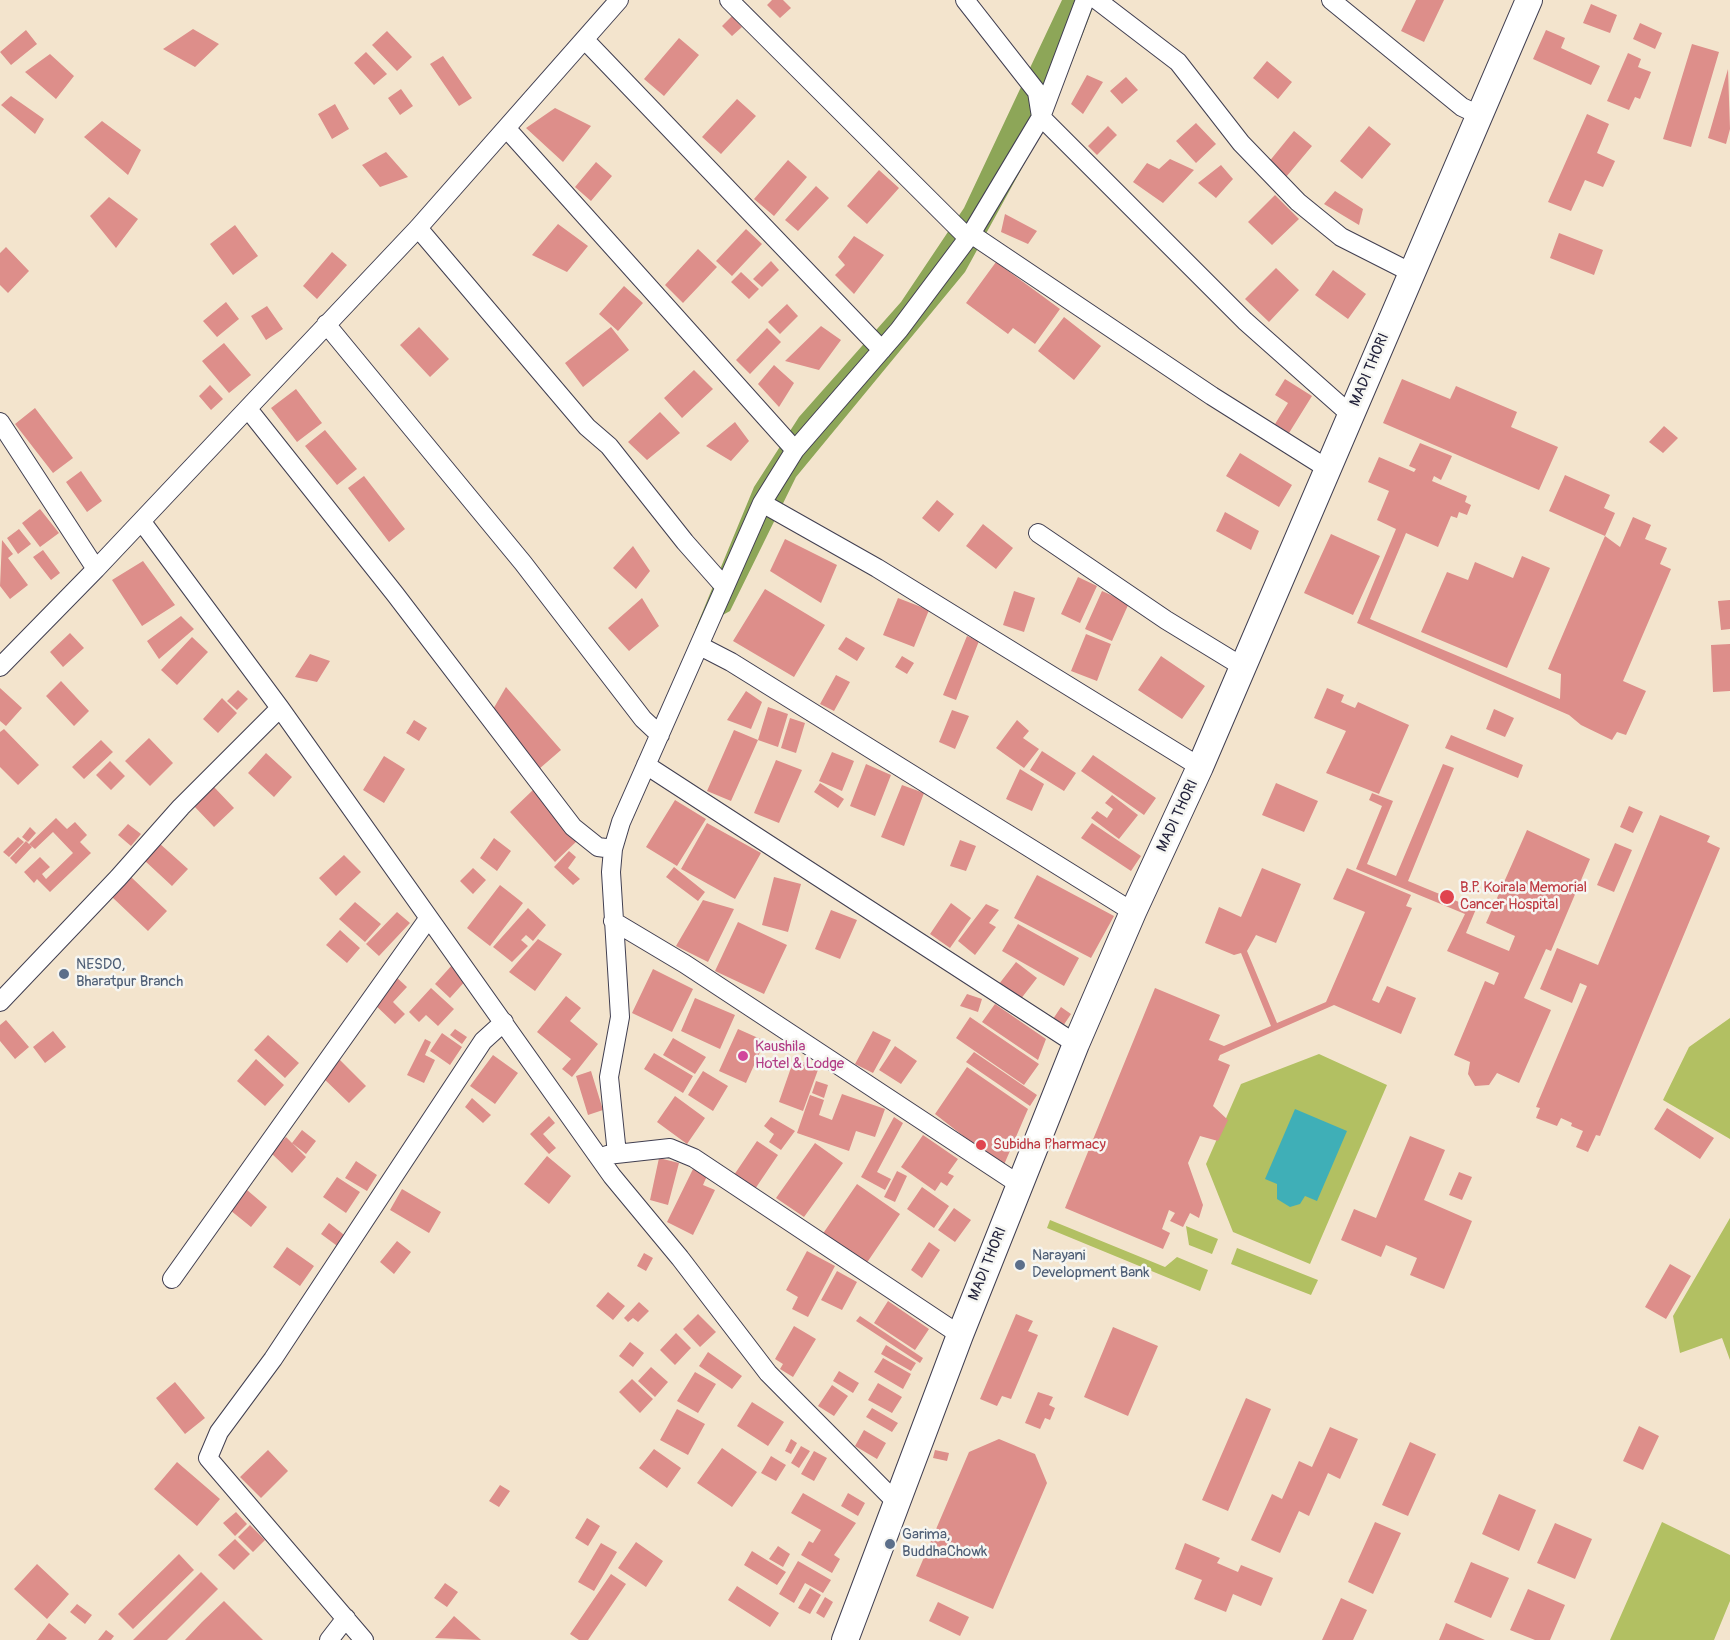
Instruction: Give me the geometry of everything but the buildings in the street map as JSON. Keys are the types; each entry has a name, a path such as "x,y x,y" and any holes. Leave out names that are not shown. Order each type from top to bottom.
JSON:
{"main road":[{"name":"MADI THORI","path":"845,1640 960,1335 1076,1044 1133,912 1200,767 1528,0"}],"street":[{"path":"0,667 142,522 418,228 619,0"},
{"path":"729,0 969,236 1212,396 1328,469"},
{"path":"965,0 1036,92 1041,117 1245,321 1351,415"},
{"path":"897,1503 768,1373 680,1258 612,1176 608,1155 609,1077 620,1017 613,921 613,849 621,822 700,646 723,585 762,503 795,450 882,350 969,236 1041,117 1085,0"},
{"path":"1097,0 1178,62 1241,143 1298,202 1341,237 1412,273"},
{"path":"1331,0 1462,107 1479,116"},
{"path":"585,40 882,350"},
{"path":"507,129 795,450"},
{"path":"418,228 587,427 609,446 685,542 723,585"},
{"path":"326,324 523,564 643,719 660,735"},
{"path":"248,409 395,594 573,827 598,847 613,849"},
{"path":"0,422 96,569"},
{"path":"762,503 877,568 1200,767"},
{"path":"142,522 280,708 428,919 504,1022 608,1155"},
{"path":"1038,533 1243,667"},
{"path":"700,646 732,662 1133,912"},
{"path":"0,1002 118,878 181,807 280,708"},
{"path":"646,765 1076,1044"},
{"path":"172,1279 428,919"},
{"path":"613,921 685,964 1020,1185"},
{"path":"364,1640 208,1458 219,1432 286,1340 483,1041 504,1022"},
{"path":"608,1155 670,1148 694,1158 960,1335"},
{"path":"329,1640 346,1618"}],"green space":[{"path":"1062,0 1096,0 1052,113 965,272 796,477 730,611 695,630 754,487 799,417 901,302 964,208"},
{"path":"1730,1018 1730,1139 1663,1100 1689,1047"},
{"path":"1319,1054 1387,1085 1310,1264 1233,1232 1206,1164 1241,1084"},
{"path":"1730,1218 1730,1360 1722,1338 1680,1353 1673,1316"},
{"path":"1050,1220 1165,1267 1177,1257 1208,1270 1200,1291 1047,1228"},
{"path":"1186,1226 1218,1239 1212,1254 1189,1245"},
{"path":"1237,1248 1318,1280 1311,1295 1231,1264"},
{"path":"1662,1522 1730,1555 1730,1601 1714,1640 1610,1640"}],"water":[{"path":"1295,1109 1347,1131 1317,1201 1305,1196 1300,1204 1290,1207 1277,1199 1277,1184 1265,1179"}],"place":[{"name":"B.P. Koirala Memorial Cancer Hospital","path":"1447,897"},
{"name":"NESDO, Bharatpur Branch","path":"64,974"},
{"name":"Kaushila Hotel & Lodge","path":"743,1056"},
{"name":"Subidha Pharmacy","path":"981,1145"},
{"name":"Narayani Development Bank","path":"1020,1265"},
{"name":"Garima, BuddhaChowk","path":"890,1544"}]}
